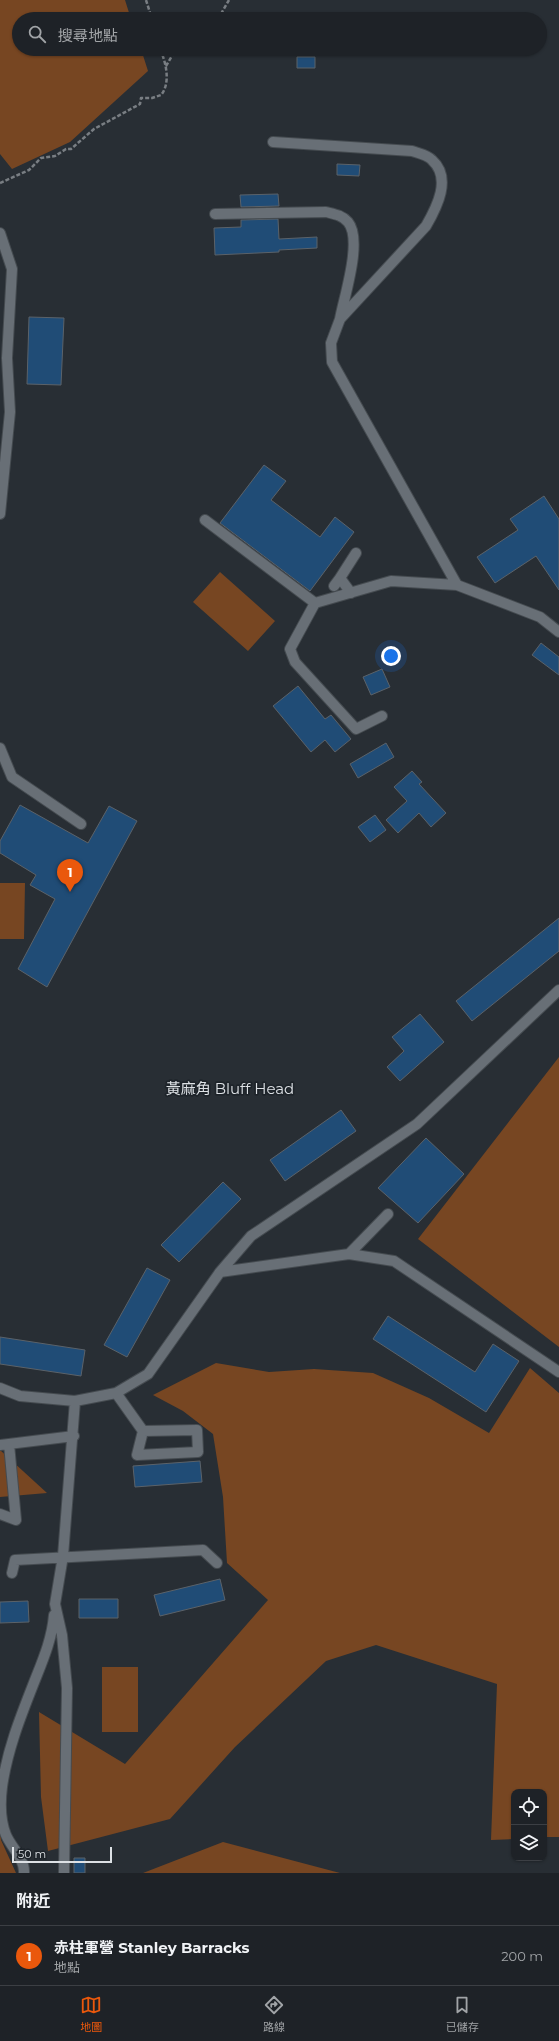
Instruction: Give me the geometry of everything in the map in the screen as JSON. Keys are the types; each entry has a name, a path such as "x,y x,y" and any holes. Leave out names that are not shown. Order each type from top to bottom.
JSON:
{"lane":[{"path":"273,142 412,151 432,159 442,173 441,191 438,202 426,226 340,319"},
{"path":"215,214 326,212 340,216 349,223 354,233 354,250 340,319 332,342 332,362 456,585"},
{"path":"0,233 12,269 7,358 10,412 0,514"},
{"path":"0,367 7,358"},
{"path":"205,520 315,603"},
{"path":"351,593 337,582 356,553"},
{"path":"382,716 356,730 295,662 290,649 315,603 391,581 456,585 540,617 559,632"},
{"path":"0,748 12,777 81,824"},
{"path":"0,1388 20,1396 75,1401 116,1393 148,1374 220,1272 251,1236 417,1124 559,990"},
{"path":"348,1254 388,1214"},
{"path":"220,1272 348,1254 394,1261 559,1372"},
{"path":"116,1393 143,1431 137,1455 198,1452 197,1430 143,1431"},
{"path":"24,1873 23,1864 3,1827 1,1808 2,1786 14,1735 50,1642 53,1628 55,1604 64,1556 74,1436 75,1401"},
{"path":"0,1514 16,1520 5,1444 74,1436"},
{"path":"12,1573 15,1560 64,1556 203,1550 217,1563"},
{"path":"55,1604 63,1643 67,1688 64,1873"}],"path":[{"path":"146,0 150,12"},
{"path":"222,12 229,0"},
{"path":"0,183 28,170 41,158 56,156 66,149 75,147 94,129 140,104 141,98 152,98 161,95 167,78 166,66 162,56"},
{"path":"166,66 172,56"}],"shaded area":[{"path":"0,0 125,0 129,12 12,12 12,56 143,56 148,71 70,142 12,169 0,154"},
{"path":"220,572 275,621 248,651 193,602"},
{"path":"0,883 25,883 24,939 0,939"},
{"path":"559,1057 559,1347 418,1239"},
{"path":"216,1363 269,1372 314,1369 373,1373 429,1398 489,1433 530,1368 559,1393 559,1837 547,1837 547,1789 511,1789 511,1839 491,1840 497,1684 376,1645 326,1661 235,1747 170,1819 48,1851 41,1797 39,1712 125,1764 268,1600 227,1563 223,1497 213,1434 183,1411 153,1395"},
{"path":"0,1450 47,1493 0,1497"},
{"path":"102,1667 138,1667 138,1732 102,1732"},
{"path":"0,1829 1,1840 16,1873 0,1873"},
{"path":"223,1842 340,1873 143,1873"}],"building":[{"path":"297,57 315,57 315,68 297,68"},
{"path":"337,164 360,165 359,176 337,175"},
{"path":"278,194 279,206 241,207 240,195"},
{"path":"278,219 279,239 317,237 317,248 279,250 279,252 215,255 214,228 241,227 241,220"},
{"path":"29,317 64,318 61,385 27,384"},
{"path":"264,465 286,481 271,500 320,537 335,517 354,532 310,591 220,523"},
{"path":"544,496 559,519 559,590 536,556 495,583 477,557 518,530 510,519"},
{"path":"541,643 559,657 559,675 532,655"},
{"path":"382,669 390,687 371,695 363,677"},
{"path":"298,686 325,719 331,715 351,739 335,752 325,740 311,752 273,706"},
{"path":"386,743 394,757 358,778 350,764"},
{"path":"412,771 422,782 419,784 446,813 431,827 419,813 398,833 386,820 407,801 394,787"},
{"path":"20,805 88,843 109,806 137,821 47,987 18,969 55,899 30,885 36,875 0,853 0,841"},
{"path":"375,815 386,830 370,842 358,827"},
{"path":"559,918 559,951 472,1021 456,1001"},
{"path":"420,1014 444,1042 400,1081 387,1067 404,1051 392,1037"},
{"path":"341,1110 356,1131 285,1181 270,1160"},
{"path":"426,1138 464,1174 418,1223 378,1188"},
{"path":"223,1182 241,1199 179,1262 161,1245"},
{"path":"147,1268 170,1280 127,1357 104,1345"},
{"path":"388,1316 475,1372 493,1344 519,1361 486,1412 373,1339"},
{"path":"0,1337 85,1350 81,1376 0,1364"},
{"path":"200,1461 202,1482 135,1487 133,1466"},
{"path":"220,1579 225,1600 160,1616 154,1595"},
{"path":"79,1599 118,1599 118,1618 79,1618"},
{"path":"28,1601 29,1622 0,1623 0,1602"},
{"path":"74,1858 85,1858 85,1873 74,1873"}],"place":[{"name":"赤柱軍營 Stanley Barracks","path":"70,892"}],"district":[{"name":"黃麻角 Bluff Head","path":"230,1088"}]}
